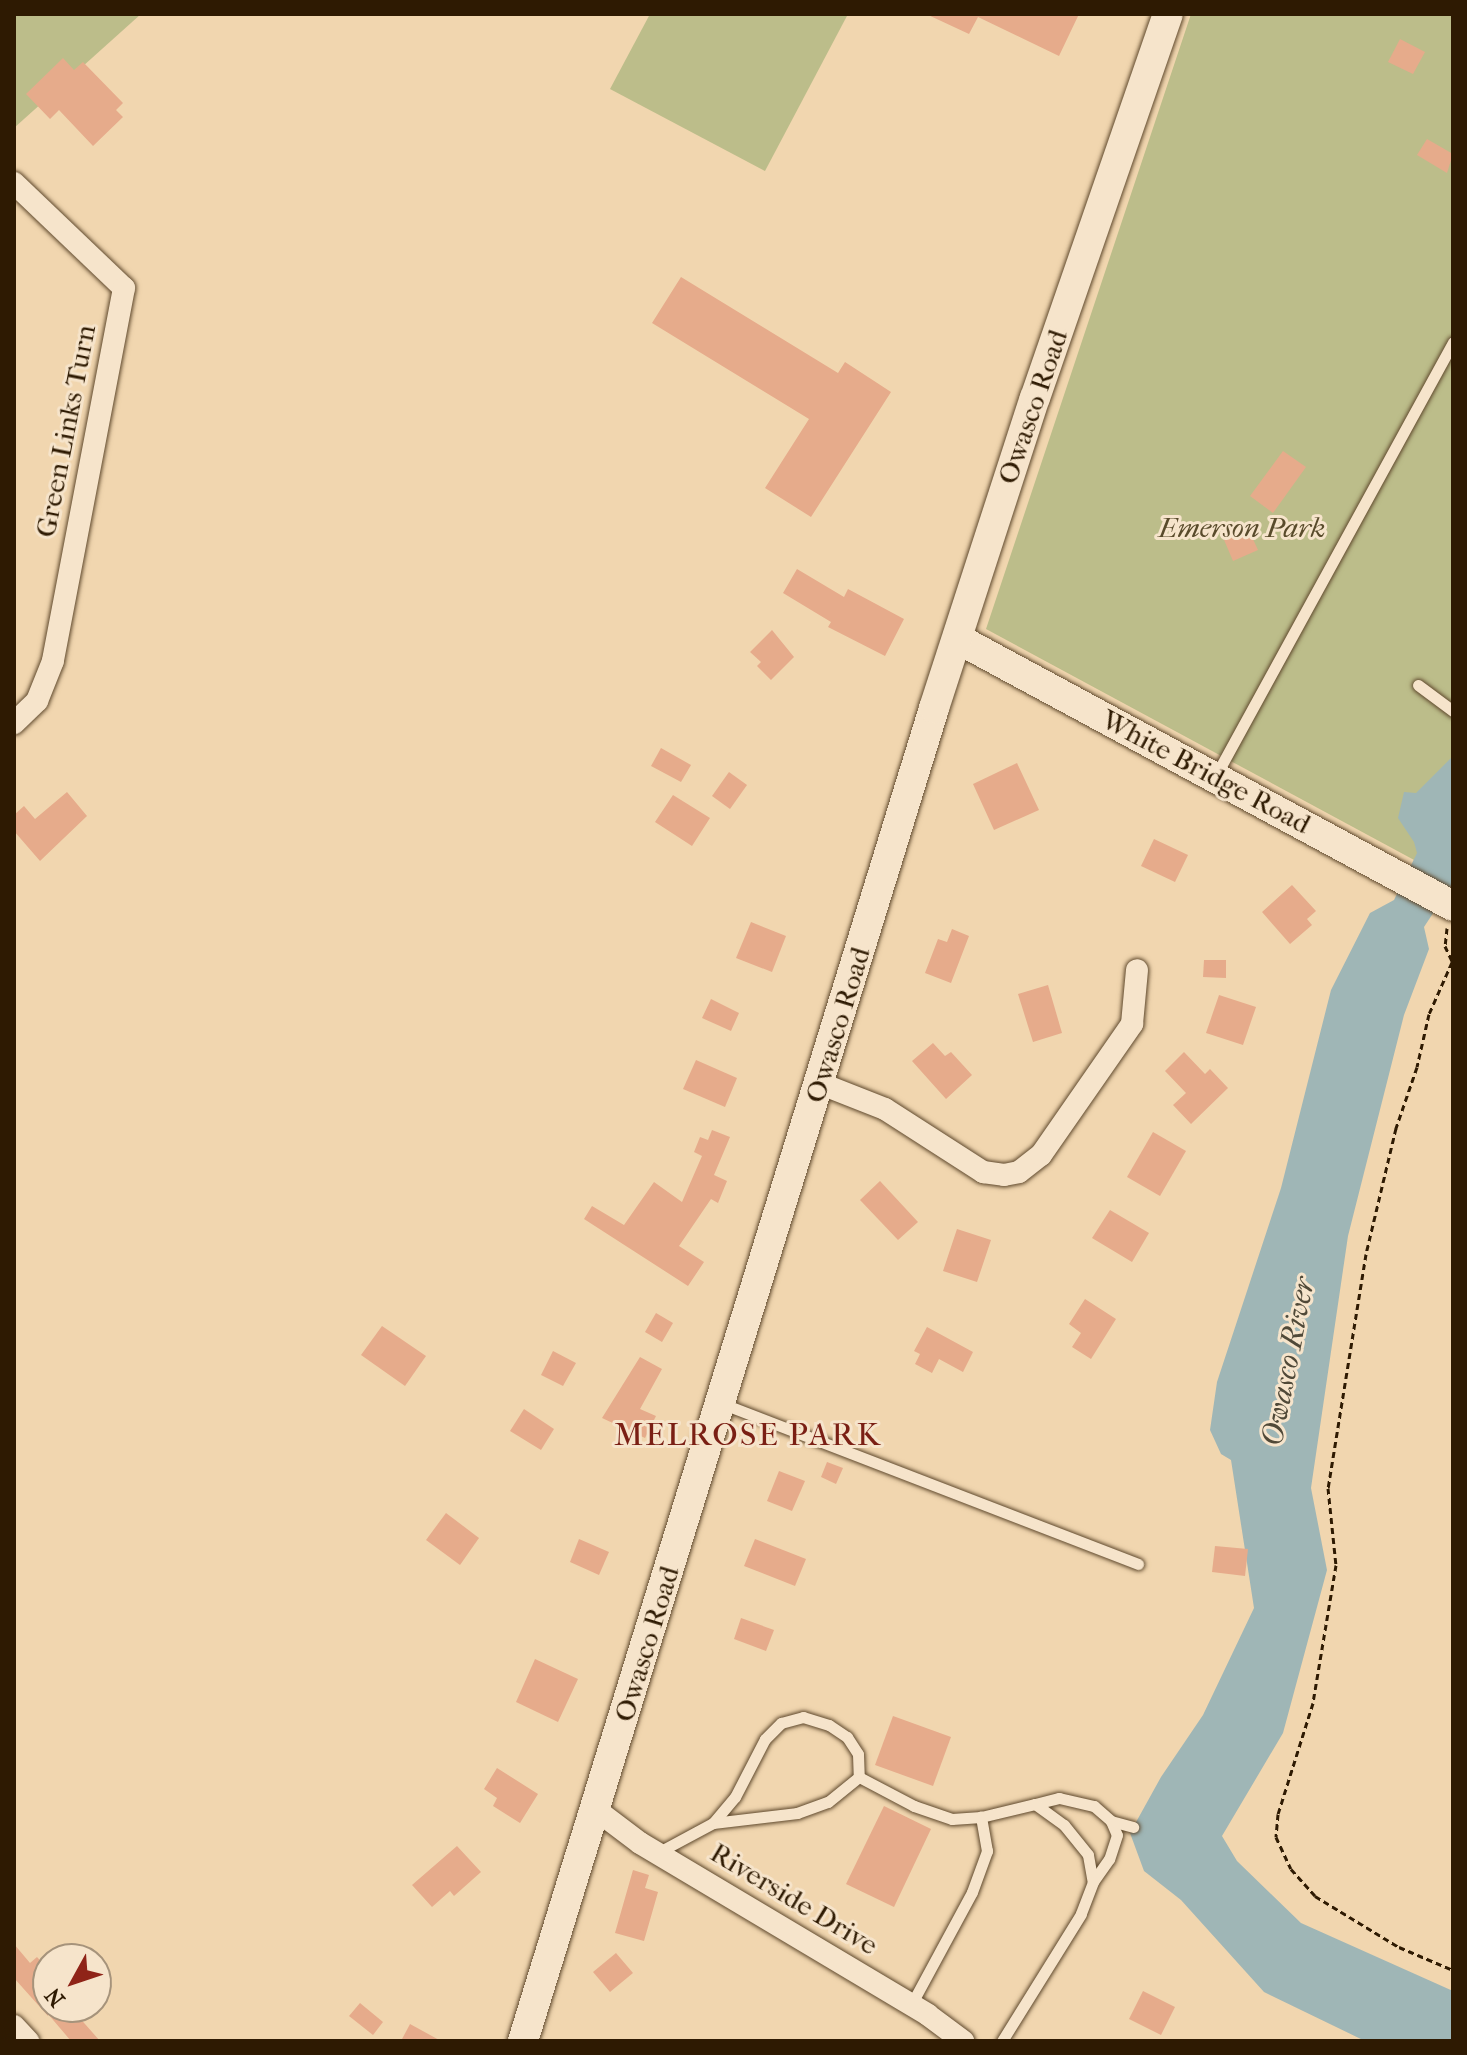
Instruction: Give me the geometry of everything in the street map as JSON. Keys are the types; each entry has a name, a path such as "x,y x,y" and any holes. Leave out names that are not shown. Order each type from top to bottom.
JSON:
{"main road":[{"name":"Owasco Road","path":"523,2041 958,639 1035,398 1168,14"},
{"name":"White Bridge Road","path":"958,639 1375,863 1450,915"}],"street":[{"name":"Green Links Turn","path":"14,183 124,288 53,661 37,701 14,723"},
{"path":"819,1083 885,1109 983,1172 1004,1175 1019,1172 1041,1155 1132,1024 1137,970"},
{"name":"Riverside Drive","path":"595,1809 659,1852 911,2005 963,2041"},
{"path":"14,2026 28,2041"}],"lane":[{"path":"1215,777 1453,342"},
{"path":"1418,685 1453,711"},
{"path":"721,1403 1138,1564"},
{"path":"713,1823 735,1797 765,1739 781,1723 803,1717 829,1725 847,1737 858,1754 859,1777"},
{"path":"859,1777 914,1806 952,1819 981,1817 1059,1798 1094,1806 1111,1821 1117,1835 1109,1859 1093,1882 1081,1914 1002,2041"},
{"path":"659,1852 713,1823 797,1813 828,1802 859,1777"},
{"path":"1035,1804 1064,1825 1088,1855 1093,1882"},
{"path":"911,2005 972,1892 987,1851 981,1817"},
{"path":"1111,1821 1133,1827"}],"path":[{"path":"1450,915 1445,946 1452,962 1429,1014 1417,1067 1396,1128 1366,1254 1328,1488 1336,1565 1313,1703 1278,1814 1276,1837 1291,1869 1315,1896 1399,1947 1453,1970"}],"green space":[{"path":"14,14 141,14 14,128"},
{"path":"650,14 848,14 765,171 610,89"},
{"name":"Emerson Park","path":"1191,14 1453,14 1453,881 986,629"}],"water":[{"name":"Owasco River","path":"1453,756 1453,883 1424,927 1429,949 1404,1015 1348,1236 1311,1488 1327,1570 1283,1733 1222,1836 1237,1861 1301,1923 1453,1991 1453,2041 1365,2041 1264,1992 1181,1900 1144,1871 1130,1833 1161,1777 1203,1715 1254,1608 1231,1460 1221,1454 1210,1430 1217,1382 1281,1188 1331,990 1370,913 1394,900 1417,853 1414,842 1398,818 1404,792 1416,793"}],"building":[{"path":"926,14 1079,14 1059,56 978,17 969,34"},
{"path":"1400,39 1425,52 1413,74 1388,62"},
{"path":"63,58 74,70 83,62 123,103 116,110 123,117 93,146 59,110 50,119 26,94"},
{"path":"1427,139 1453,154 1447,173 1417,155"},
{"path":"681,277 838,373 845,362 891,392 811,517 765,488 809,419 652,323"},
{"path":"1283,451 1306,467 1273,513 1250,496"},
{"path":"1246,524 1258,550 1233,561 1222,535"},
{"path":"797,569 844,597 848,589 904,619 885,656 828,627 831,622 783,593"},
{"path":"772,630 794,657 771,680 757,666 761,662 750,652"},
{"path":"661,748 691,765 681,782 651,766"},
{"path":"1017,763 1039,810 994,830 973,784"},
{"path":"729,772 747,785 730,809 712,796"},
{"path":"67,792 87,816 40,861 14,831 14,815 24,806 35,819"},
{"path":"673,795 710,818 692,846 655,822"},
{"path":"1154,839 1188,855 1175,882 1141,866"},
{"path":"1292,885 1316,911 1307,919 1312,925 1290,944 1262,912"},
{"path":"751,922 786,936 772,972 736,958"},
{"path":"952,929 969,936 951,983 925,973 938,939 947,942"},
{"path":"1204,960 1226,960 1226,978 1203,977"},
{"path":"1048,985 1062,1033 1033,1042 1018,994"},
{"path":"1219,995 1256,1007 1243,1045 1206,1033"},
{"path":"711,999 739,1013 731,1031 702,1018"},
{"path":"933,1043 945,1056 951,1052 972,1075 946,1099 912,1061"},
{"path":"1184,1052 1205,1074 1210,1069 1228,1088 1191,1124 1173,1105 1186,1093 1165,1071"},
{"path":"696,1060 737,1078 725,1107 683,1089"},
{"path":"712,1130 730,1137 714,1175 727,1181 718,1203 711,1199 679,1246 704,1262 688,1286 584,1219 592,1206 624,1225 654,1182 682,1202 702,1156 694,1152 700,1137 708,1140"},
{"path":"1153,1132 1186,1151 1160,1196 1127,1177"},
{"path":"880,1181 918,1222 898,1240 860,1200"},
{"path":"1110,1210 1149,1233 1132,1262 1092,1238"},
{"path":"957,1229 991,1240 977,1282 943,1271"},
{"path":"1085,1299 1116,1319 1091,1359 1072,1347 1081,1333 1069,1324"},
{"path":"656,1313 673,1323 662,1342 645,1332"},
{"path":"382,1326 426,1356 405,1386 361,1355"},
{"path":"927,1327 973,1352 963,1372 939,1359 932,1373 915,1364 920,1354 914,1351"},
{"path":"553,1351 576,1363 563,1386 541,1375"},
{"path":"640,1357 662,1369 640,1409 656,1416 645,1438 602,1418"},
{"path":"524,1409 554,1429 541,1450 510,1431"},
{"path":"827,1462 843,1468 836,1484 821,1477"},
{"path":"779,1471 805,1481 792,1511 767,1501"},
{"path":"446,1513 479,1538 460,1565 426,1540"},
{"path":"579,1539 609,1552 599,1575 570,1562"},
{"path":"755,1539 806,1559 795,1586 744,1566"},
{"path":"1215,1546 1248,1549 1245,1576 1212,1572"},
{"path":"741,1618 774,1630 766,1651 734,1639"},
{"path":"535,1659 578,1679 558,1722 516,1702"},
{"path":"893,1716 951,1737 933,1786 875,1765"},
{"path":"497,1768 538,1794 520,1823 493,1806 497,1798 484,1789"},
{"path":"884,1806 931,1829 894,1907 846,1884"},
{"path":"457,1846 481,1872 454,1896 450,1891 432,1907 412,1885"},
{"path":"633,1870 649,1875 645,1888 658,1892 644,1941 615,1933"},
{"path":"14,1944 30,1963 32,1961 32,1998 14,1978"},
{"path":"616,1953 633,1973 610,1992 593,1972"},
{"path":"1143,1991 1175,2007 1161,2035 1129,2019"},
{"path":"360,2003 383,2022 373,2035 349,2016"},
{"path":"56,2023 84,2023 100,2041 71,2041"},
{"path":"410,2024 441,2041 401,2041"}],"district":[{"name":"MELROSE PARK","path":"748,1435"}]}
